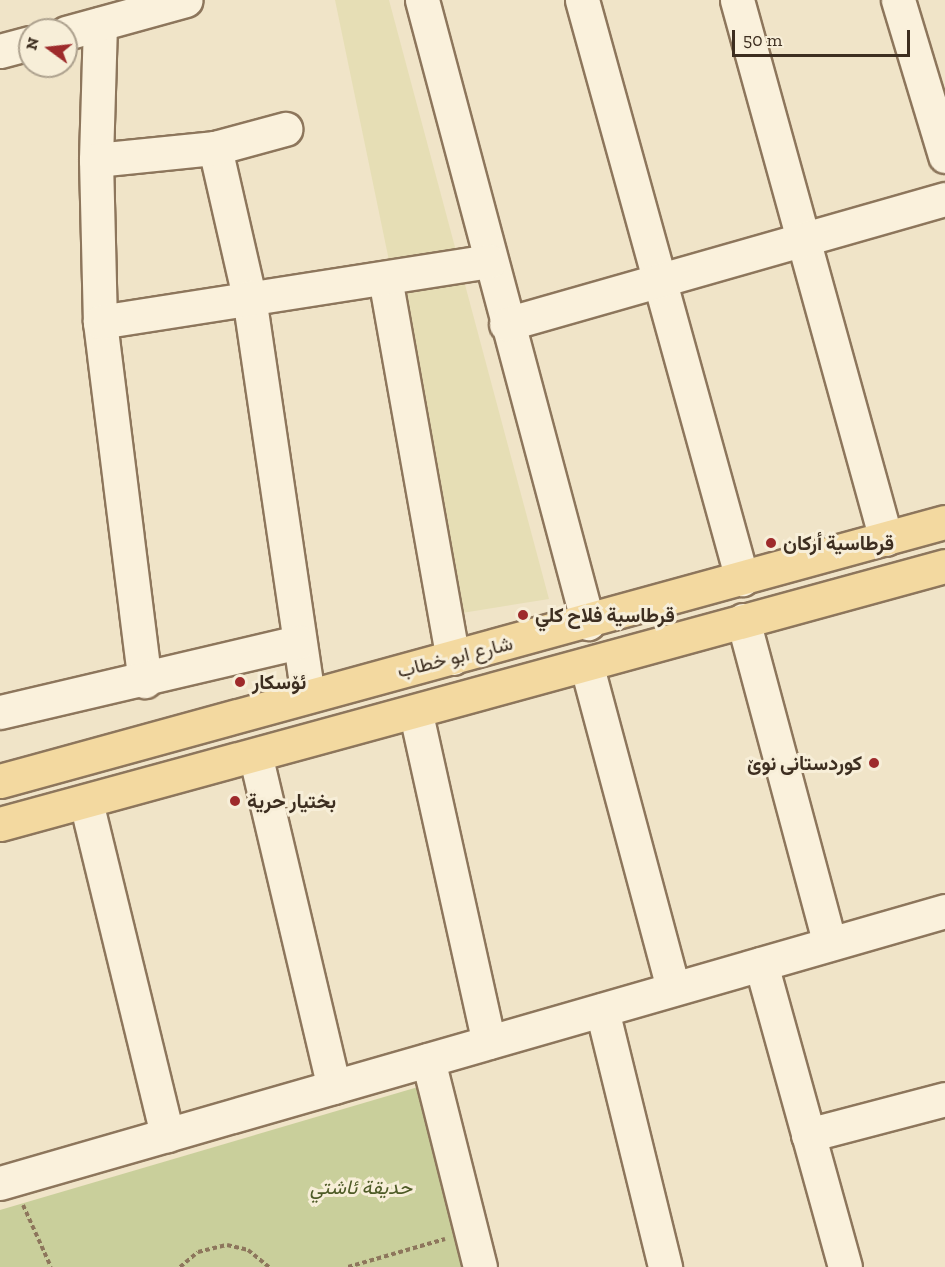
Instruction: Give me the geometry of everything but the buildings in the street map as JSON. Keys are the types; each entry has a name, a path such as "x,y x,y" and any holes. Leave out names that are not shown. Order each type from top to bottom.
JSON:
{"main road":[{"name":"شارع ابو خطاب","path":"0,781 308,695 588,623 945,522"},
{"path":"0,824 256,758 587,667 743,620 945,566"}],"street":[{"path":"78,28 116,14 186,0"},
{"path":"423,0 489,261 588,623"},
{"path":"582,0 742,579"},
{"path":"737,0 886,539"},
{"path":"898,0 945,156"},
{"path":"116,14 96,160 100,322 145,681"},
{"path":"0,51 18,46"},
{"path":"96,160 215,148 285,129"},
{"path":"215,148 249,297 308,695"},
{"path":"506,324 945,199"},
{"path":"100,322 489,261"},
{"path":"385,278 453,658"},
{"path":"743,620 831,944"},
{"path":"0,712 145,681 299,642"},
{"path":"587,667 673,989"},
{"path":"416,714 489,1042"},
{"path":"256,758 334,1087"},
{"path":"86,802 167,1135"},
{"path":"6,1181 945,911"},
{"path":"761,964 845,1267"},
{"path":"602,1010 665,1267"},
{"path":"428,1060 480,1267"},
{"path":"808,1135 945,1099"}],"path":[{"path":"6,1181 51,1267"},
{"path":"348,1267 471,1232"},
{"path":"180,1267 198,1252 227,1245 248,1250 269,1267"}],"shaded area":[{"path":"335,0 389,0 549,599 462,613"}],"green space":[{"name":"حديقة ئاشتي","path":"418,1087 470,1267 0,1267 0,1210"}],"place":[{"name":"قرطاسية أركان","path":"771,543"},
{"name":"قرطاسية فلاح كلي","path":"523,615"},
{"name":"ئۆسکار","path":"240,682"},
{"name":"کوردستانی نوێ","path":"874,763"},
{"name":"بختيار حرية","path":"235,801"}]}
